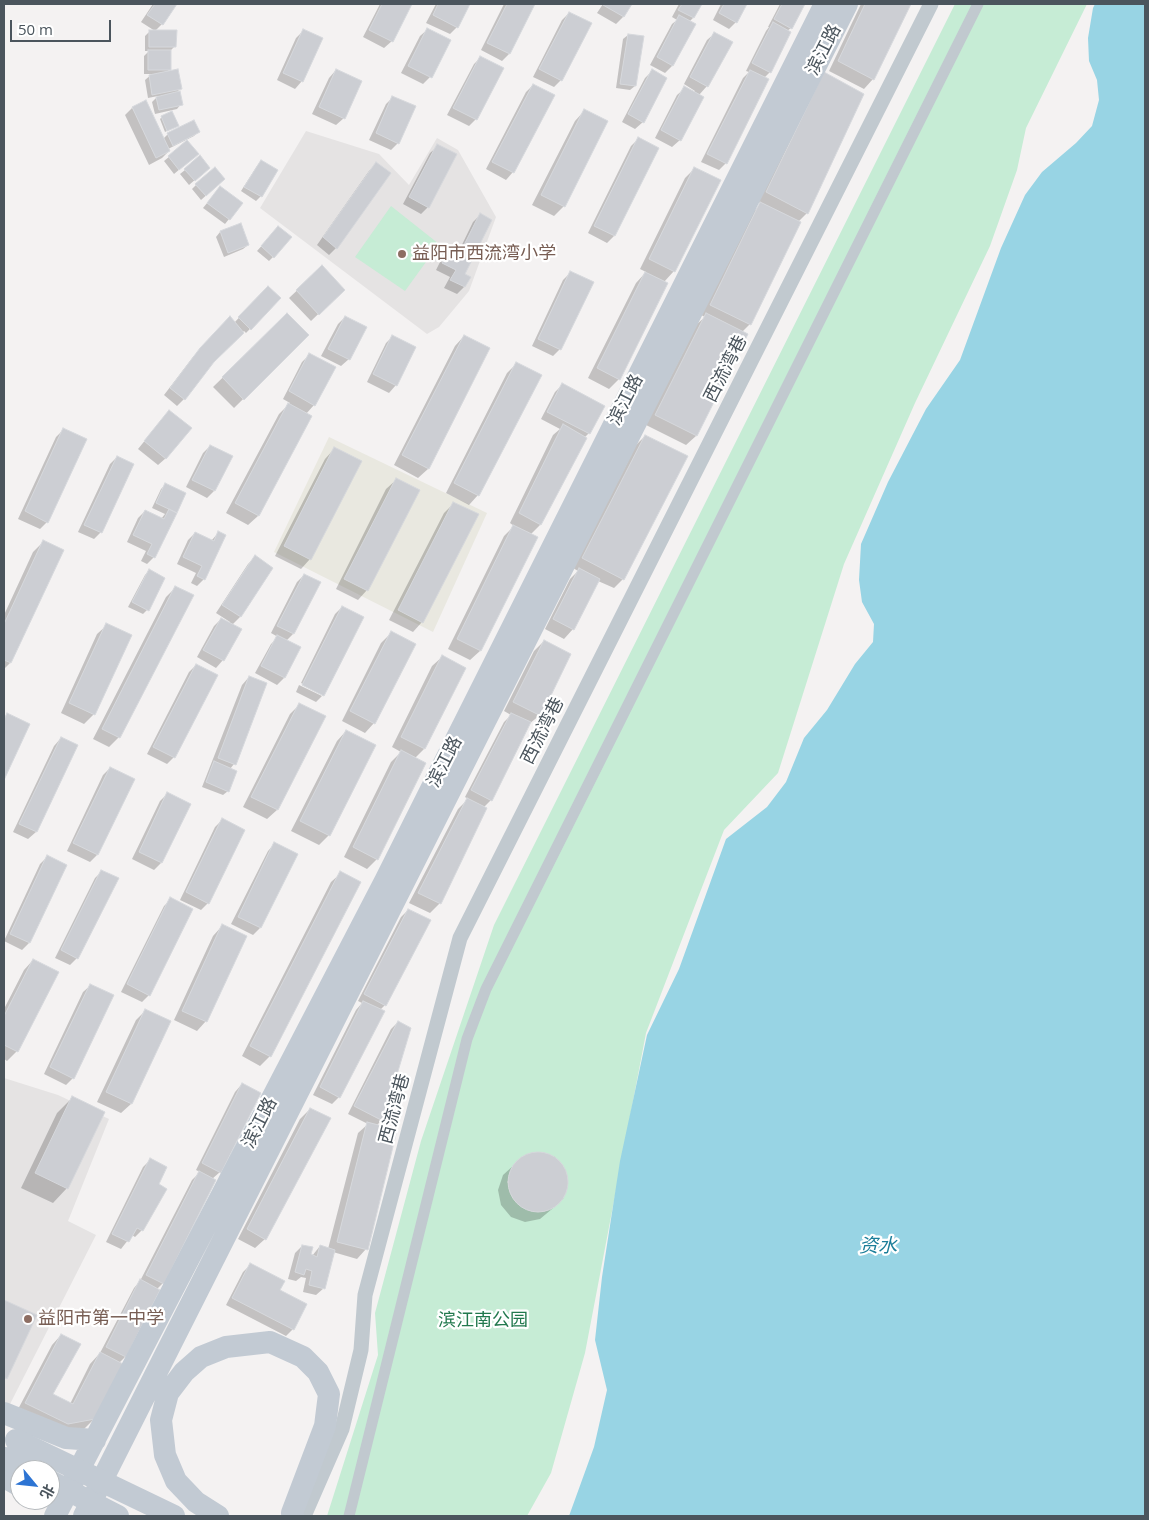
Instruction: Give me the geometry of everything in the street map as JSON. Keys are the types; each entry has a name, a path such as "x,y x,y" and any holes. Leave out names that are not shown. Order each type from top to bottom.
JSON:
{"main road":[{"name":"滨江路","path":"60,1496 95,1440 381,890 825,4"},
{"name":"滨江路","path":"84,1516 848,4"},
{"path":"218,1516 196,1502 176,1481 165,1455 161,1420 168,1393 184,1372 201,1357 226,1347 270,1342 303,1357 318,1372 329,1394 325,1426 292,1516"},
{"path":"10,1451 66,1438 95,1440"},
{"path":"10,1451 174,1516"},
{"path":"60,1486 118,1516"}],"street":[{"name":"西流湾巷","path":"304,1516 342,1430 361,1350 365,1295 460,938 931,4"},
{"path":"349,1516 467,1040 486,989 978,4"}],"shaded area":[{"name":"益阳市西流湾小学","path":"306,131 379,154 409,185 437,138 458,150 496,217 469,291 439,327 427,334 260,208"},
{"path":"329,437 487,513 433,632 274,552"},
{"name":"益阳市第一中学","path":"4,1078 58,1095 109,1119 68,1221 96,1235 9,1406 4,1404"}],"green space":[{"name":"滨江南公园","path":"955,4 1087,4 1026,128 1017,170 990,246 915,403 844,564 778,773 724,830 646,1033 585,1353 551,1473 527,1516 327,1516 378,1355 375,1313 421,1141 494,925"},
{"path":"391,206 439,244 405,291 355,257"}],"water":[{"name":"资水","path":"1095,4 1145,4 1145,1516 569,1516 594,1447 607,1390 595,1340 602,1277 620,1161 647,1035 679,969 726,839 767,807 786,782 804,738 827,710 855,664 873,642 874,624 862,602 859,580 861,544 888,482 926,409 960,360 1001,248 1025,195 1042,172 1076,143 1092,126 1099,100 1097,80 1089,61 1088,38"}],"building":[{"path":"155,4 177,4 163,25 147,15"},
{"path":"382,4 412,4 393,42 369,30"},
{"path":"438,4 470,4 458,28 433,15"},
{"path":"507,4 535,4 510,54 487,43"},
{"path":"604,4 632,4 624,17"},
{"path":"682,4 702,4 694,18 678,10"},
{"path":"724,4 747,4 737,23 719,13"},
{"path":"782,4 805,4 792,29 774,19"},
{"path":"865,4 911,4 874,80 838,61"},
{"path":"569,12 592,23 562,81 539,69"},
{"path":"679,15 696,24 673,66 657,57"},
{"path":"773,22 791,32 771,73 752,63"},
{"path":"427,28 451,40 432,78 408,66"},
{"path":"303,29 323,38 303,82 283,73"},
{"path":"149,30 177,30 176,47 149,47"},
{"path":"714,32 733,42 708,87 690,77"},
{"path":"628,34 644,36 636,86 620,84"},
{"path":"148,50 171,50 171,70 148,70"},
{"path":"480,56 504,68 477,120 453,108"},
{"path":"178,69 182,89 152,95 149,75"},
{"path":"336,69 362,81 345,119 319,107"},
{"path":"652,69 667,78 644,123 628,114"},
{"path":"750,70 769,79 727,164 707,154"},
{"path":"824,72 864,94 808,214 766,192"},
{"path":"533,84 555,95 514,173 492,162"},
{"path":"684,86 704,97 681,141 661,130"},
{"path":"180,91 183,105 159,110 156,97"},
{"path":"392,96 416,106 399,144 376,133"},
{"path":"146,100 170,151 156,158 132,107"},
{"path":"584,109 608,121 565,207 541,195"},
{"path":"172,111 179,126 167,131 161,116"},
{"path":"194,120 200,132 173,146 167,133"},
{"path":"638,137 659,148 615,236 594,226"},
{"path":"187,140 199,154 179,170 168,156"},
{"path":"437,144 457,154 429,208 409,197"},
{"path":"200,155 210,168 195,181 184,169"},
{"path":"261,160 278,170 262,197 244,187"},
{"path":"376,162 391,173 337,249 323,237"},
{"path":"215,167 225,179 206,196 195,184"},
{"path":"694,167 721,180 675,272 649,259"},
{"path":"220,186 243,203 230,220 207,203"},
{"path":"760,202 801,222 751,325 710,305"},
{"path":"480,213 492,220 465,274 471,277 465,287 450,280 456,270 442,263 449,249 459,255"},
{"path":"241,223 249,245 228,253 220,231"},
{"path":"278,226 292,237 274,258 261,246"},
{"path":"322,265 345,290 319,315 296,290"},
{"path":"570,271 594,282 561,350 538,339"},
{"path":"645,272 668,283 620,380 597,368"},
{"path":"268,286 281,298 251,330 238,317"},
{"path":"287,313 309,335 244,400 222,377"},
{"path":"706,313 748,334 697,436 655,415"},
{"path":"230,316 244,333 214,362 185,400 170,388 200,348"},
{"path":"345,316 367,327 350,360 328,349"},
{"path":"392,335 416,347 397,386 373,374"},
{"path":"464,335 490,348 429,469 402,455"},
{"path":"309,353 336,367 315,406 289,391"},
{"path":"516,362 542,375 479,496 454,483"},
{"path":"562,383 605,406 590,434 547,412"},
{"path":"288,403 312,416 259,516 235,503"},
{"path":"169,410 192,428 166,459 144,441"},
{"path":"563,424 587,438 541,525 519,513"},
{"path":"63,428 87,439 48,523 25,511"},
{"path":"645,435 688,456 624,580 582,558"},
{"path":"210,445 233,456 215,491 192,480"},
{"path":"334,447 362,461 311,560 284,546"},
{"path":"117,456 134,464 102,533 84,525"},
{"path":"396,478 420,490 368,591 344,579"},
{"path":"165,483 186,493 177,513 156,503"},
{"path":"453,502 479,514 423,623 398,610"},
{"path":"169,509 177,513 155,558 147,554 152,544 133,535 145,510 164,519"},
{"path":"513,525 538,537 481,651 457,639"},
{"path":"218,531 226,535 205,580 197,576 202,566 183,557 195,532 214,541"},
{"path":"43,540 64,550 11,663 4,660 4,624"},
{"path":"255,555 273,568 241,617 222,605"},
{"path":"579,568 600,579 574,630 553,619"},
{"path":"149,569 165,578 149,611 132,602"},
{"path":"304,574 321,582 294,634 277,626"},
{"path":"175,586 194,595 120,738 102,729"},
{"path":"342,606 364,617 324,696 302,685"},
{"path":"221,618 242,629 224,661 203,650"},
{"path":"106,623 132,635 95,715 69,703"},
{"path":"391,631 416,644 375,724 350,711"},
{"path":"277,635 301,647 285,678 261,666"},
{"path":"544,640 571,654 541,716 513,702"},
{"path":"442,655 466,668 425,749 401,737"},
{"path":"196,664 218,675 175,758 153,747"},
{"path":"249,676 267,683 236,765 218,758"},
{"path":"299,703 326,716 278,810 251,797"},
{"path":"7,713 30,724 4,780 4,720"},
{"path":"511,713 531,722 492,801 471,790"},
{"path":"346,730 376,745 330,836 300,821"},
{"path":"61,737 78,745 37,832 19,824"},
{"path":"401,750 426,763 378,860 353,847"},
{"path":"214,761 237,771 229,792 206,782"},
{"path":"110,767 135,779 98,855 73,843"},
{"path":"167,792 191,804 162,863 139,852"},
{"path":"467,798 487,808 441,904 418,893"},
{"path":"222,818 245,830 209,904 186,892"},
{"path":"274,842 298,854 261,928 238,917"},
{"path":"47,855 67,865 30,943 10,934"},
{"path":"101,870 119,878 78,959 61,950"},
{"path":"340,871 361,882 271,1057 250,1046"},
{"path":"170,897 193,909 150,996 127,984"},
{"path":"408,909 431,920 386,1006 364,994"},
{"path":"222,924 247,936 207,1022 182,1011"},
{"path":"33,959 59,972 18,1052 4,1045 4,1016"},
{"path":"90,984 114,995 74,1079 50,1067"},
{"path":"363,1001 385,1011 340,1098 320,1087"},
{"path":"145,1009 171,1021 132,1104 106,1092"},
{"path":"398,1021 411,1028 383,1121 354,1106"},
{"path":"242,1083 261,1093 221,1173 202,1163"},
{"path":"72,1096 105,1112 68,1189 35,1173"},
{"path":"310,1108 331,1118 266,1240 247,1229"},
{"path":"367,1122 397,1130 368,1250 337,1242"},
{"path":"532,1152 544,1152 555,1157 563,1165 568,1176 566,1194 555,1207 544,1212 532,1212 521,1207 513,1199 508,1188 508,1176 513,1165 521,1157"},
{"path":"150,1158 167,1167 159,1184 167,1189 143,1231 137,1228 129,1242 112,1234"},
{"path":"199,1171 216,1180 164,1284 146,1275"},
{"path":"302,1245 313,1247 311,1254 317,1257 320,1245 335,1250 325,1289 309,1285 312,1271 306,1269 304,1275 295,1272"},
{"path":"250,1263 285,1281 280,1290 307,1304 294,1330 232,1298"},
{"path":"140,1279 160,1290 126,1357 106,1347"},
{"path":"4,1300 37,1315 7,1379 4,1377"},
{"path":"61,1334 81,1344 53,1394 73,1404 100,1352 123,1364 95,1419 68,1424 25,1403"}],"place":[{"name":"益阳市西流湾小学","path":"402,254"},
{"name":"益阳市第一中学","path":"28,1319"}]}
